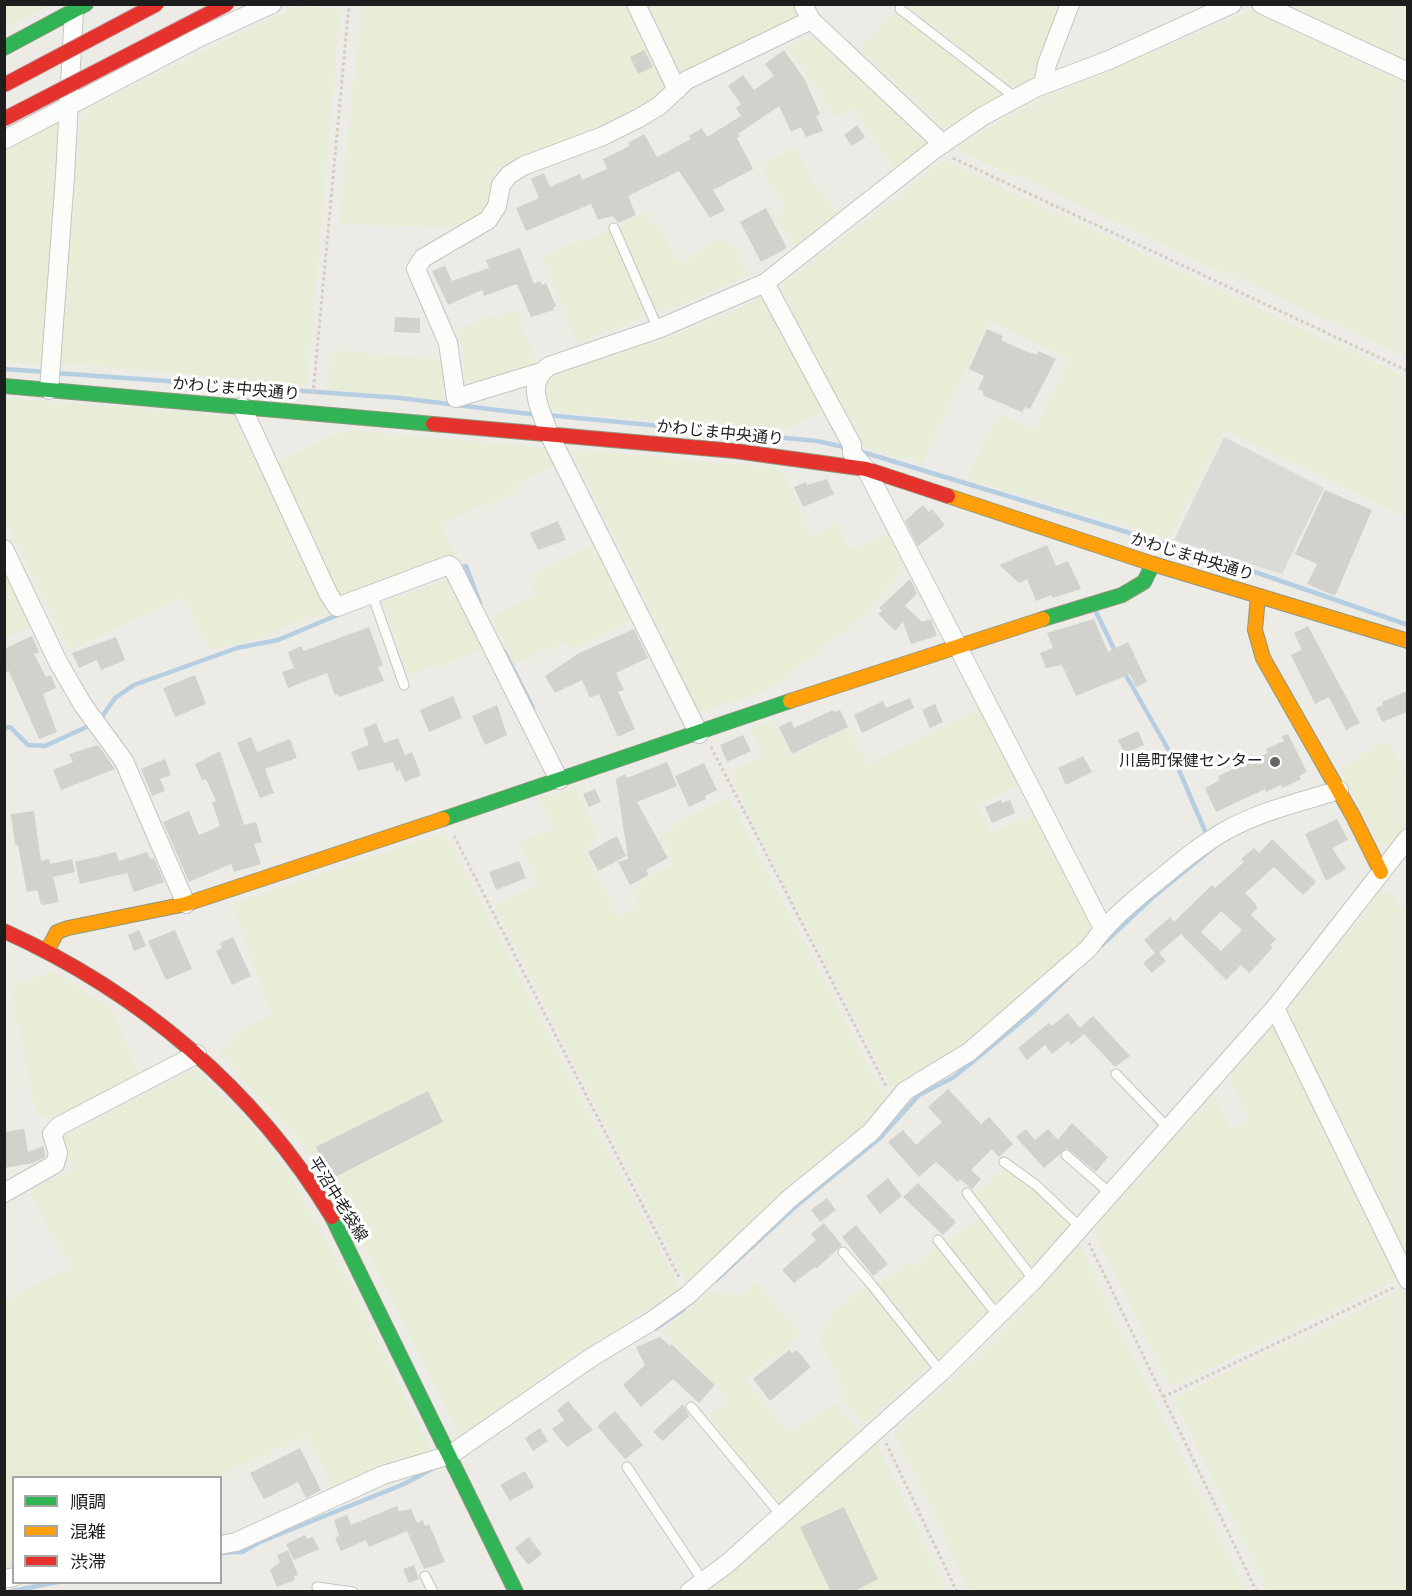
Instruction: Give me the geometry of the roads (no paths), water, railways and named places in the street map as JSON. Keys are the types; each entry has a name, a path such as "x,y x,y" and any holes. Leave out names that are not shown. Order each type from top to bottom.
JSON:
{"main road":[{"path":"4,85 157,4"},
{"path":"4,119 184,24 227,4"},
{"path":"4,48 80,8"},
{"name":"かわじま中央通り","path":"4,386 311,413 545,421 866,469 1153,564 1407,642"},
{"path":"48,948 57,932 68,928 186,904 701,733 957,645 1122,595 1144,582 1153,564"},
{"path":"1258,596 1255,630 1263,658 1339,790 1381,872"},
{"name":"平沼中老袋線","path":"4,931 48,948 158,1021 197,1054 274,1136 325,1206 516,1592"}],"street":[{"path":"4,140 198,38 272,4"},
{"path":"636,4 676,90"},
{"path":"1043,85 1047,64 1070,4"},
{"path":"939,147 807,12 687,80 659,106 630,122 509,175 501,185 497,206 488,220 423,258 416,269 448,343 456,398 541,372 549,366 658,329 765,283 939,147 1016,98 1118,56 1232,4"},
{"path":"1261,4 1407,72"},
{"path":"49,390 69,104 80,8"},
{"path":"765,283 852,449 866,469 1103,928"},
{"path":"541,372 536,381 535,391 545,421 701,733"},
{"path":"242,407 328,593 337,607 449,566 452,567 560,780"},
{"path":"4,549 63,670 83,705 124,761 186,904"},
{"path":"222,1545 236,1542 383,1475 450,1455 592,1357 650,1323 688,1295 789,1199 871,1132 905,1091 969,1052 1089,948 1103,928 1201,846 1227,830 1273,810 1339,790"},
{"path":"688,1592 728,1563 878,1428 940,1372 1034,1280 1275,1008 1407,838"},
{"path":"1275,1008 1402,1283"},
{"path":"4,1193 55,1164 58,1153 52,1134 59,1126 197,1054"}],"lane":[{"path":"900,9 1016,98"},
{"path":"614,228 658,329"},
{"path":"372,594 404,685"},
{"path":"1116,1074 1169,1130"},
{"path":"1066,1155 1111,1194"},
{"path":"1004,1162 1036,1185 1081,1228"},
{"path":"967,1193 1034,1280"},
{"path":"938,1240 998,1316"},
{"path":"843,1252 940,1372"},
{"path":"691,1407 781,1515"},
{"path":"627,1467 704,1581"},
{"path":"425,1576 433,1592"},
{"path":"317,1587 353,1592"}],"waterway":[{"path":"4,369 47,372"},
{"path":"56,373 400,398 538,415"},
{"path":"546,415 817,441 848,448"},
{"path":"859,451 1229,563 1408,625"},
{"path":"457,569 466,566 480,603"},
{"path":"1096,612 1116,653"},
{"path":"99,721 115,698 134,685 237,648 278,640 340,614"},
{"path":"504,651 533,708"},
{"path":"1124,672 1176,763 1208,838"},
{"path":"4,728 10,727 28,745 45,746 91,725"},
{"path":"1102,945 1152,898 1213,848"},
{"path":"716,1280 796,1206 880,1138 919,1095 954,1077 1033,1012 1072,974"},
{"path":"655,1329 683,1310"},
{"path":"222,1553 242,1552 260,1542 404,1484 432,1469"},
{"path":"7,1592 48,1584"}],"place":[{"name":"川島町保健センター","path":"1275,762"}]}
